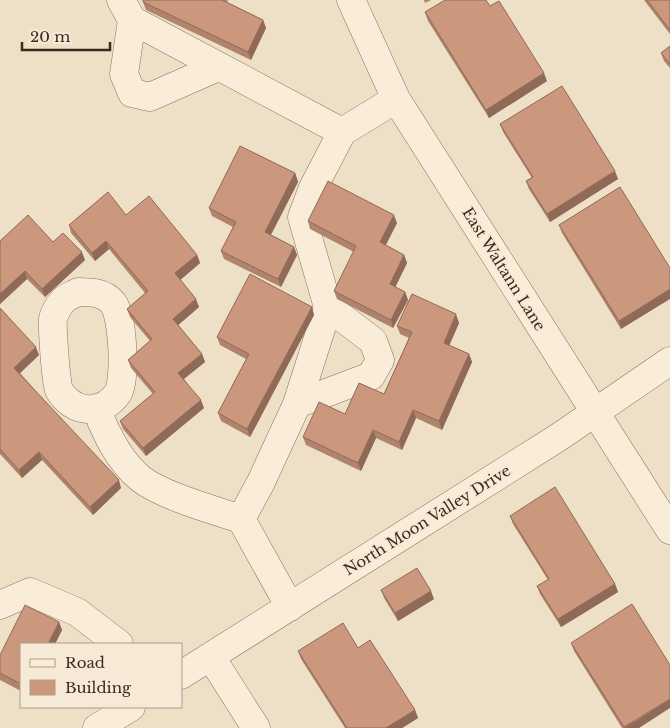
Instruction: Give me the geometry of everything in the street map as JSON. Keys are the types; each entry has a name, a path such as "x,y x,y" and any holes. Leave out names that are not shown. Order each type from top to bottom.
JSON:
{"street":[{"name":"East Waltann Lane","path":"351,0 396,99 670,530"},
{"path":"218,67 150,97 132,93 124,74 126,10 218,67 342,132"},
{"path":"241,519 261,482 297,404 328,307 302,218 312,188 342,132 396,99"},
{"path":"297,404 371,376 380,360 373,341 328,307"},
{"name":"North Moon Valley Drive","path":"182,674 559,437 670,361"},
{"path":"96,408 107,435 119,455 141,480 166,493 241,519 290,607"},
{"path":"0,605 30,592 77,612 118,643"},
{"path":"211,657 256,728"},
{"path":"97,728 129,708"}],"building":[{"path":"143,0 222,0 263,20 248,52 143,2"},
{"path":"445,0 486,0 490,6 499,1 544,73 486,110 425,12"},
{"path":"647,0 670,0 670,30"},
{"path":"670,46 670,64 661,53"},
{"path":"562,86 615,171 547,214 526,181 533,177 500,124"},
{"path":"240,146 295,173 265,232 294,247 278,279 221,251 236,222 209,208"},
{"path":"328,181 394,215 380,242 404,255 390,284 405,292 391,320 334,291 356,246 308,221"},
{"path":"620,187 670,268 670,289 619,321 559,225"},
{"path":"108,192 126,215 149,196 197,255 175,273 196,299 173,319 202,354 178,373 201,400 143,448 120,421 155,392 128,360 152,339 127,309 148,291 106,241 92,253 69,225"},
{"path":"28,215 53,242 63,233 82,252 42,289 25,271 0,294 0,241"},
{"path":"250,274 312,307 247,429 218,413 249,354 217,337"},
{"path":"412,294 456,314 444,343 469,354 439,421 413,410 399,442 373,430 358,463 303,437 319,402 345,414 359,383 384,394 412,332 397,326"},
{"path":"0,308 36,347 14,368 119,480 90,507 39,452 19,470 0,449"},
{"path":"555,487 615,584 558,619 537,586 549,579 510,516"},
{"path":"417,568 431,591 395,613 381,590"},
{"path":"632,604 670,665 670,699 624,727 571,643"},
{"path":"25,605 59,622 48,643 20,643 20,683 0,673 0,655"},
{"path":"343,623 358,648 370,640 415,710 386,728 347,728 298,651"}]}
